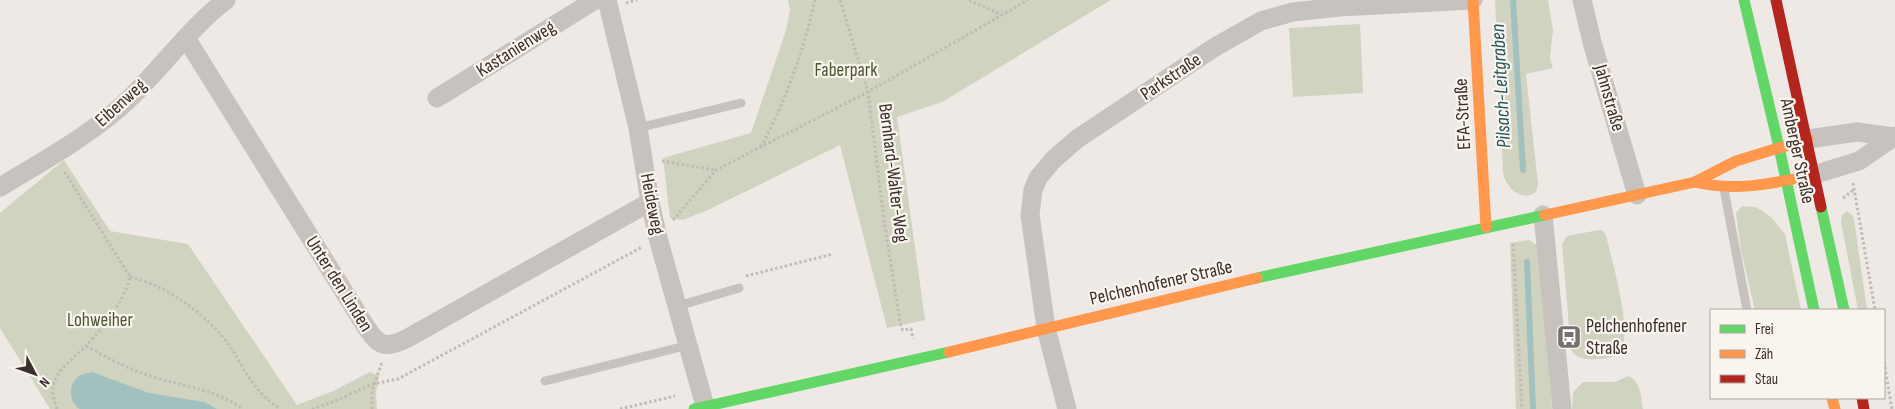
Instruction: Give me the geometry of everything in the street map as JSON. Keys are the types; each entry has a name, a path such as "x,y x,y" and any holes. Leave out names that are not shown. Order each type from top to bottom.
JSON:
{"main road":[{"name":"EFA-Straße","path":"1473,0 1486,227"},
{"name":"Amberger Straße","path":"1744,0 1780,147 1814,309"},
{"name":"Amberger Straße","path":"1776,0 1816,174 1844,309"},
{"name":"Pelchenhofener Straße","path":"700,408 1295,269 1695,182 1736,162 1808,139"},
{"name":"Pelchenhofener Straße","path":"1695,182 1707,186 1752,186 1816,174"}],"street":[{"name":"Eibenweg","path":"0,187 54,155 113,114 186,38 226,0"},
{"name":"Kastanienweg","path":"437,98 595,0"},
{"name":"Heideweg","path":"607,0 638,128 658,238 688,344 700,408"},
{"name":"Parkstraße","path":"1067,409 1046,328 1031,230 1032,200 1038,178 1043,170 1070,144 1216,47 1243,30 1268,18 1293,12 1339,6 1473,0"},
{"name":"Jahnstraße","path":"1582,0 1592,42 1637,195"},
{"name":"Unter den Linden","path":"186,38 366,327 377,341 389,345 406,339 650,202"},
{"path":"1808,139 1857,132 1895,136"},
{"path":"1816,174 1859,161 1895,136"},
{"path":"1543,215 1562,409"}],"lane":[{"path":"638,128 741,103"},
{"path":"1723,187 1747,309"},
{"path":"678,306 739,288"},
{"path":"545,381 688,344"}],"path":[{"path":"761,147 796,64 810,21 814,0"},
{"name":"Bernhard-Walter-Weg","path":"840,0 868,92 884,220 901,328 913,330 914,342"},
{"path":"969,0 1002,15"},
{"path":"312,409 373,384 398,379 417,370 658,238 716,170 868,92 1028,0"},
{"path":"54,155 130,276 168,292 210,324 228,345 257,389 280,409"},
{"path":"644,158 716,170"},
{"path":"1839,200 1855,189 1875,309"},
{"path":"1513,238 1522,409"},
{"path":"739,288 738,279 833,254"},
{"path":"57,409 53,390 57,376 86,346 121,299 130,276"},
{"path":"372,409 373,384 389,345"},
{"path":"86,346 126,367 159,379 209,391 243,409"},
{"path":"1885,368 1892,409"},
{"path":"620,409 678,396"}],"green space":[{"name":"Faberpark","path":"788,0 1111,0 942,102 897,117 925,320 887,328 840,145 710,209 683,220 670,218 663,158 751,133 786,30 790,10"},
{"path":"1495,0 1548,0 1553,30 1550,58 1553,68 1526,74 1538,184 1536,192 1531,195 1525,196 1515,192 1504,178"},
{"path":"1360,24 1363,93 1293,97 1289,28"},
{"name":"Lohweiher","path":"64,160 110,231 188,244 297,405 333,391 370,372 379,376 376,393 377,409 50,409 0,328 0,213"},
{"path":"1742,206 1755,207 1772,218 1785,234 1801,309 1755,309 1741,251 1736,213"},
{"path":"1847,211 1854,219 1867,309 1858,309 1841,222 1842,215"},
{"path":"1602,230 1606,235 1613,262 1624,318 1624,335 1622,348 1617,356 1586,359 1571,350 1562,244 1567,236"},
{"path":"1529,240 1538,246 1541,268 1552,409 1516,409 1510,243"},
{"path":"1628,376 1638,385 1643,409 1572,409 1573,392 1583,382 1615,382"}],"water":[{"name":"Lohweiher","path":"92,372 149,393 204,402 217,409 80,409 73,402 71,387 76,378 82,374"}],"waterway":[{"name":"Pilsach-Leitgraben","path":"1513,0 1523,170"},
{"name":"Pilsach-Leitgraben","path":"1527,262 1533,409"}],"traffic: fast":[{"path":"1744,0 1779,147 1814,309"},
{"path":"1821,207 1844,309"},
{"path":"1257,278 1545,215"},
{"path":"694,409 949,352"}],"traffic: slow":[{"path":"1473,0 1486,227"},
{"path":"1545,215 1695,182 1736,161 1808,139"},
{"path":"1695,182 1708,185 1749,186 1803,177"},
{"path":"949,352 1257,278"},
{"path":"1832,399 1835,409"}],"traffic: jam":[{"path":"1776,0 1821,207"},
{"path":"1862,399 1864,409"}],"place":[{"name":"Pelchenhofener Straße","path":"1569,337"}]}
